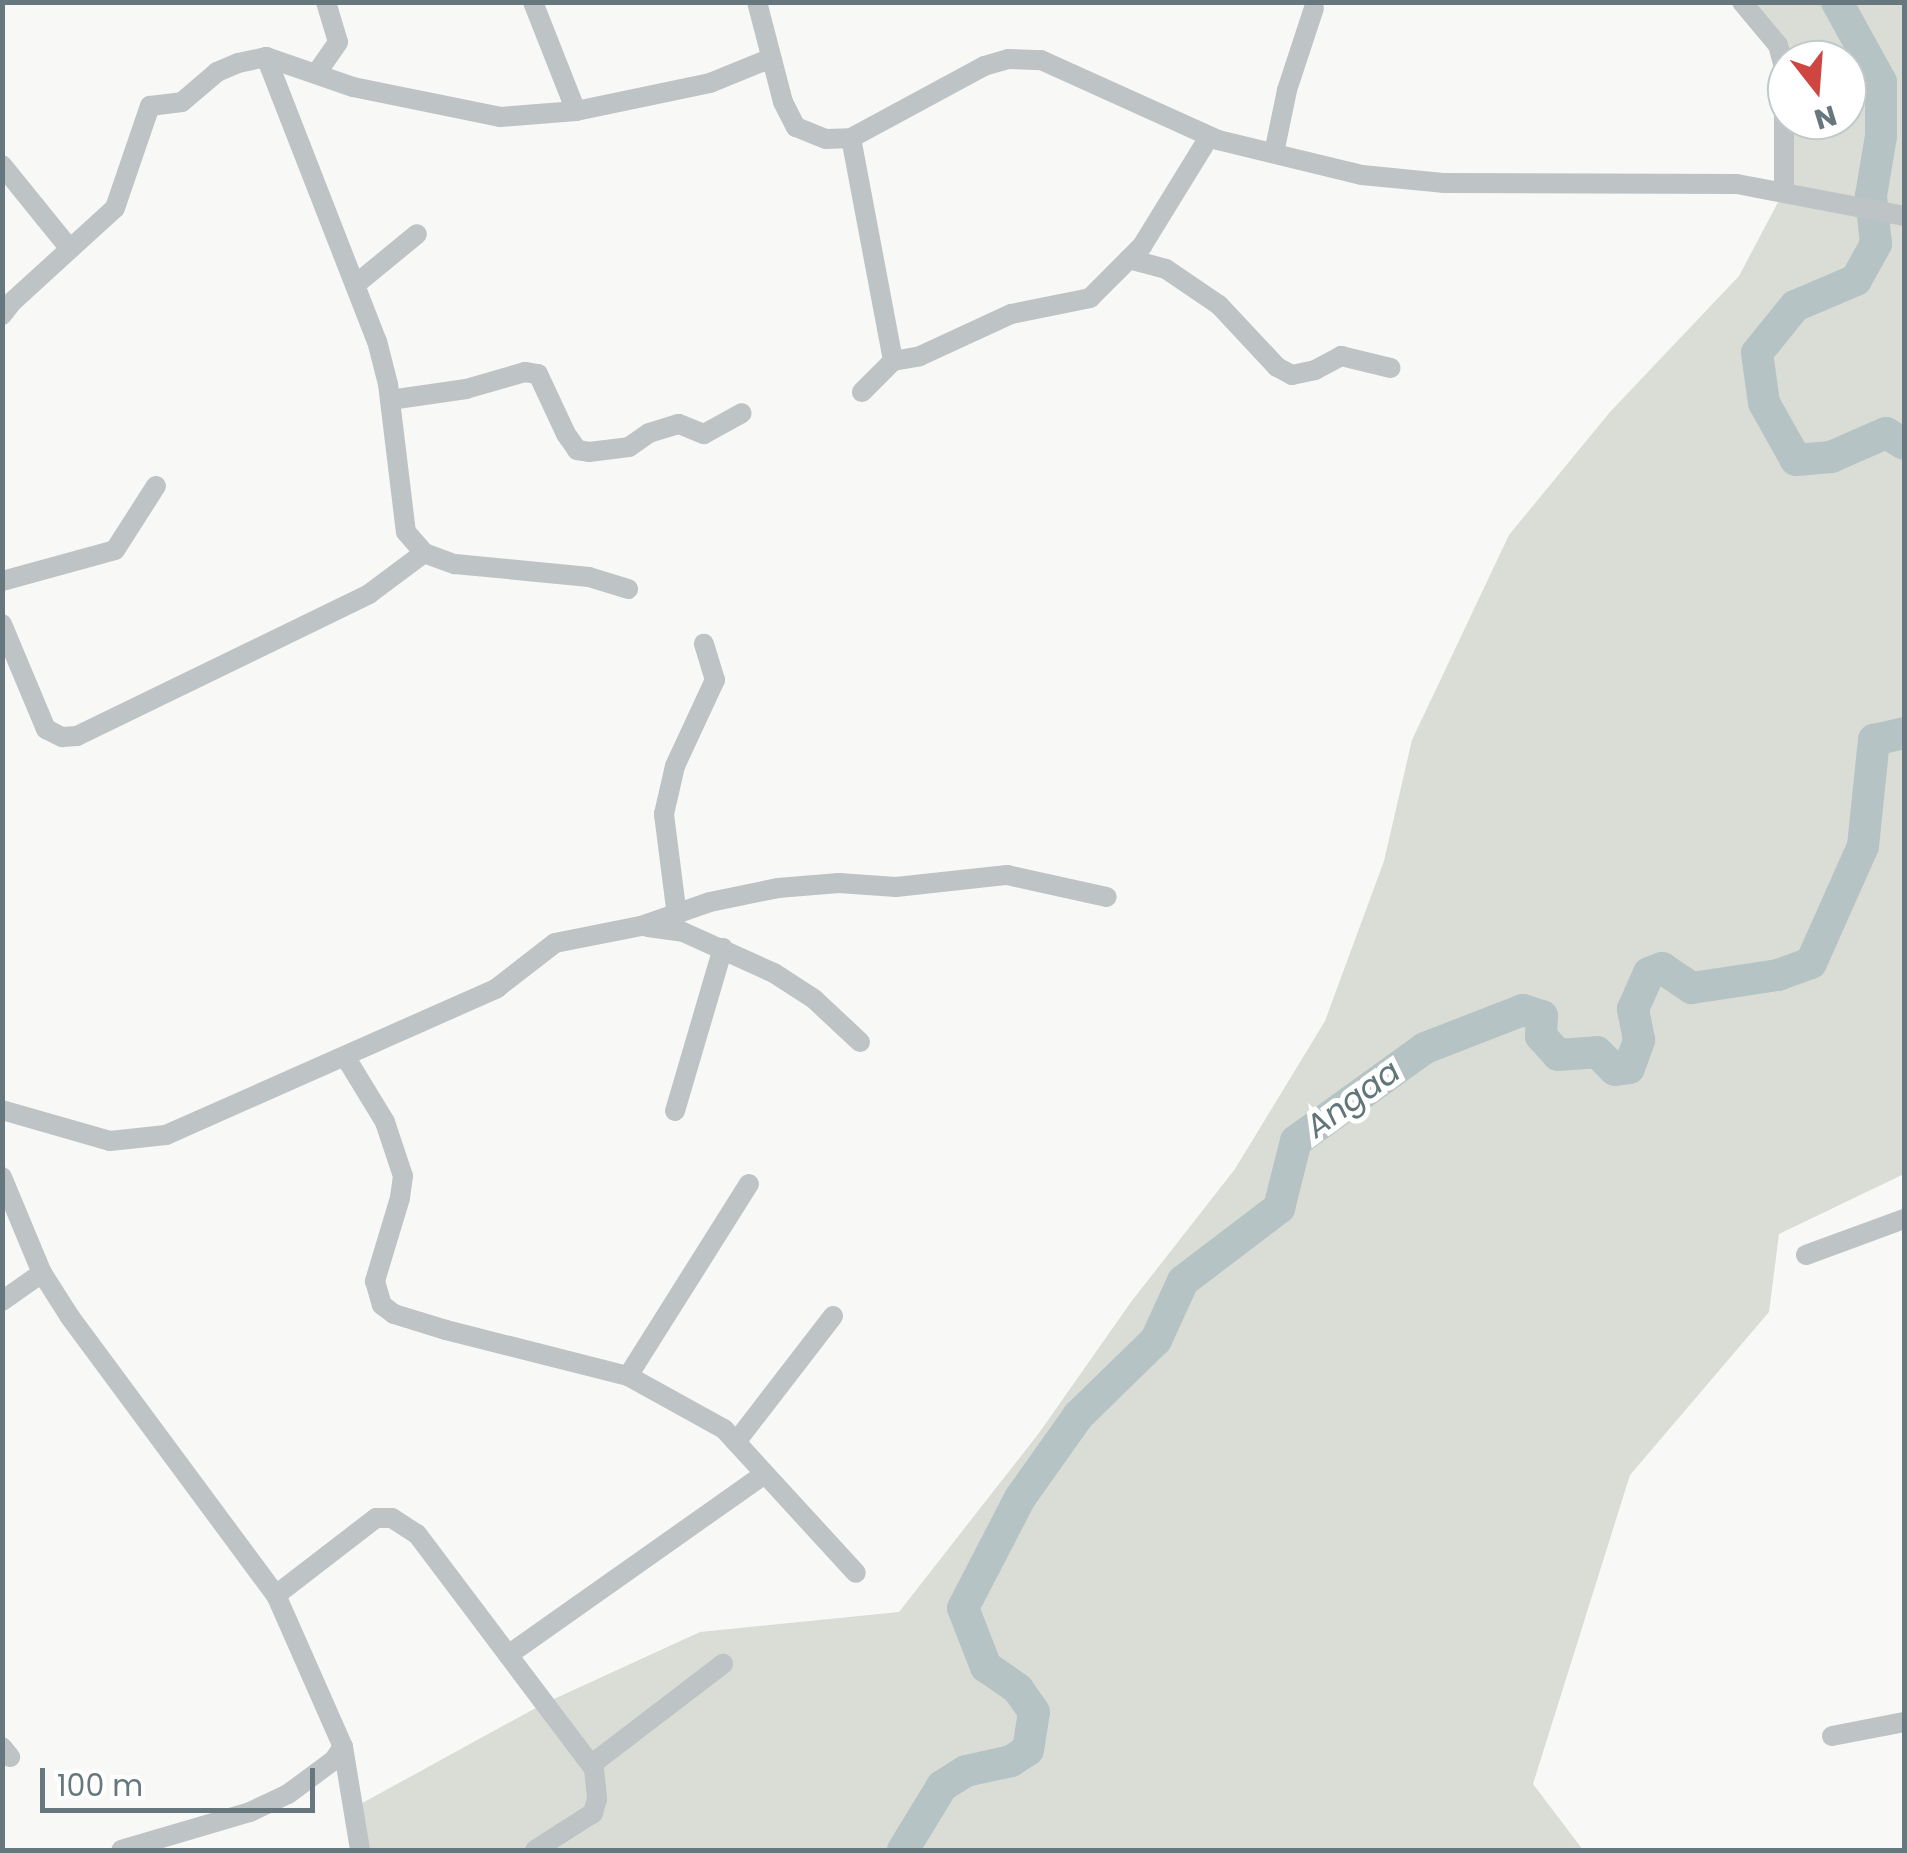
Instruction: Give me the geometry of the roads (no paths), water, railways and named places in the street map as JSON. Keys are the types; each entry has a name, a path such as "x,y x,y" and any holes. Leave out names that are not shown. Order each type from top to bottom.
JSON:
{"street":[{"path":"318,72 338,42 326,2"},
{"path":"533,2 576,111"},
{"path":"757,2 783,102 796,127 826,139 851,138 984,66 1008,59 1040,60 1210,137 1362,175 1443,183 1737,184 1904,216"},
{"path":"1742,2 1778,45 1784,68 1784,191"},
{"path":"1274,153 1287,90 1314,8"},
{"path":"266,57 376,341 390,400 406,532 424,553 455,564 588,577 628,590"},
{"path":"2,316 115,208 150,106 182,102 217,72 266,57 353,87 500,117 576,111 710,83 770,59"},
{"path":"862,392 893,360 920,356 1010,314 1090,298 1129,259 1168,207 1210,137"},
{"path":"851,138 893,360"},
{"path":"2,164 70,249"},
{"path":"355,285 417,234"},
{"path":"1129,259 1166,269 1220,305 1276,367 1292,375 1315,370 1341,356 1391,368"},
{"path":"390,400 466,389 525,372 538,374 566,434 577,450 590,452 629,447 649,433 679,424 704,434 742,413"},
{"path":"2,580 114,550 156,486"},
{"path":"2,624 46,729 62,737 76,736 369,594 424,553"},
{"path":"677,916 664,814 675,766 715,680 704,644"},
{"path":"2,1110 110,1141 166,1134 346,1058 497,988 555,943 641,926 710,902 802,884 896,887 1008,875 1107,897"},
{"path":"641,926 683,932 722,948 814,999 860,1042"},
{"path":"674,1112 722,948"},
{"path":"346,1058 385,1122 402,1176 400,1198 375,1281 382,1305 394,1314 446,1330 628,1376 724,1428 856,1572"},
{"path":"2,1177 42,1272 105,1369 276,1595 343,1747 360,1850"},
{"path":"628,1376 749,1184"},
{"path":"1806,1255 1904,1218"},
{"path":"2,1302 42,1272"},
{"path":"736,1442 833,1316"},
{"path":"508,1655 765,1474"},
{"path":"276,1595 376,1518 392,1518 417,1534 592,1764 597,1778 593,1813 535,1850"},
{"path":"592,1764 723,1664"},
{"path":"1832,1736 1904,1722"},
{"path":"122,1850 250,1812 288,1794 334,1760 343,1747"}],"waterway":[{"name":"Angaa","path":"1837,2 1881,82 1881,136 1871,196 1876,244 1856,280 1795,306 1757,353 1764,403 1796,460 1831,457 1886,433 1904,444"},
{"name":"Angaa","path":"903,1850 942,1786 966,1771 1011,1761 1028,1750 1034,1712 1018,1689 986,1667 963,1608 1020,1498 1078,1416 1156,1340 1183,1281 1279,1208 1296,1141 1425,1048 1523,1010 1542,1016 1541,1036 1558,1055 1597,1052 1615,1070 1629,1068 1639,1040 1633,1009 1649,973 1662,968 1692,988 1778,975 1811,963 1863,846 1874,740 1904,733"}]}
